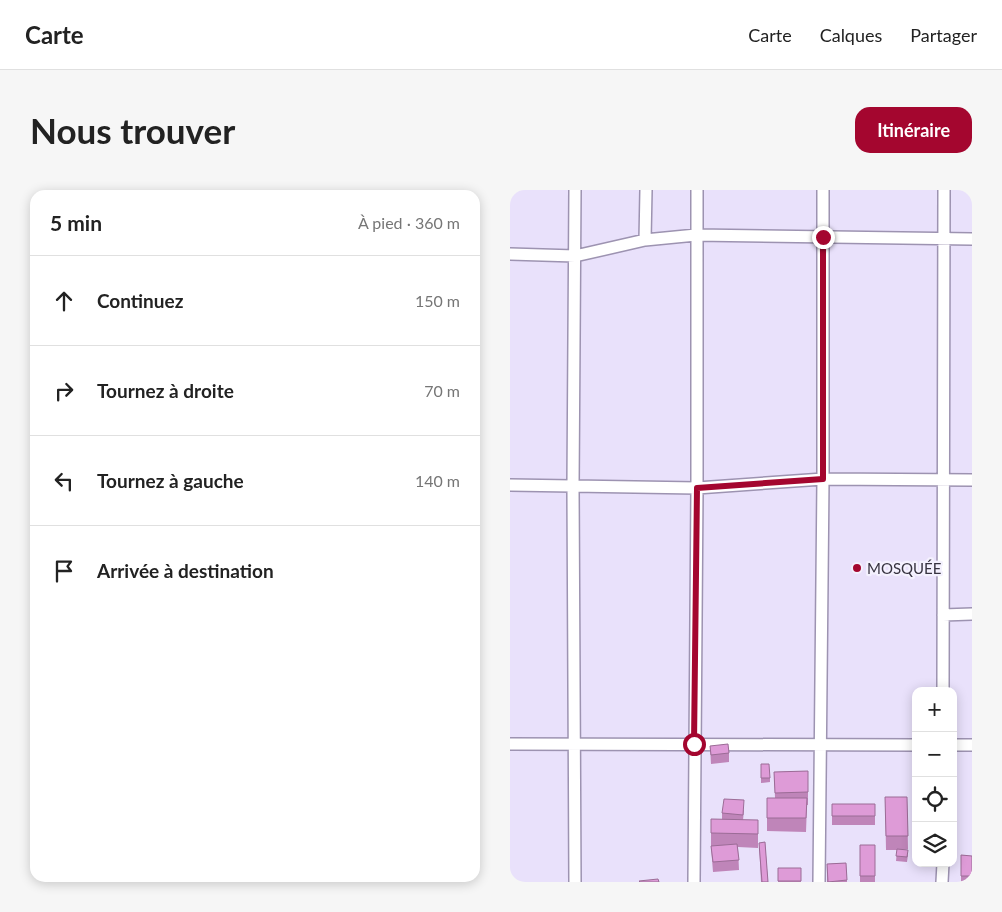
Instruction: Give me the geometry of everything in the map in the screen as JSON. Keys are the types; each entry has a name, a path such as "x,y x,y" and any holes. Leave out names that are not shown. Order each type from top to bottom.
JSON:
{"street":[{"path":"575,190 573,487 575,882"},
{"path":"645,240 646,190"},
{"path":"694,882 697,488 696,190"},
{"path":"819,882 823,479 823,190"},
{"path":"943,687 944,190"},
{"path":"510,254 575,256 645,240 696,235 972,239"},
{"path":"510,485 697,488 823,479 972,480"},
{"path":"943,615 972,614"},
{"path":"510,744 912,745"},
{"path":"957,745 972,745"},
{"path":"942,867 942,882"}],"building":[{"path":"728,744 729,753 711,755 710,746"},
{"path":"761,764 769,764 770,778 761,778"},
{"path":"808,771 808,792 775,793 774,772"},
{"path":"885,797 907,797 908,836 886,836"},
{"path":"767,798 807,798 806,818 767,818"},
{"path":"724,799 744,800 743,815 722,813"},
{"path":"832,804 875,804 875,816 832,816"},
{"path":"711,819 758,820 758,834 711,833"},
{"path":"765,842 768,882 762,882 759,843"},
{"path":"737,844 739,860 713,862 711,846"},
{"path":"860,845 875,845 875,876 860,876"},
{"path":"897,849 908,850 907,857 896,856"},
{"path":"961,855 972,856 972,876 961,876"},
{"path":"846,863 847,880 828,882 827,864"},
{"path":"778,868 801,868 801,881 778,881"},
{"path":"658,879 659,882 639,881"}],"place":[{"name":"MOSQUÉE","path":"857,568"}],"route":[{"path":"694,744 697,488 823,479 823,237"}]}
